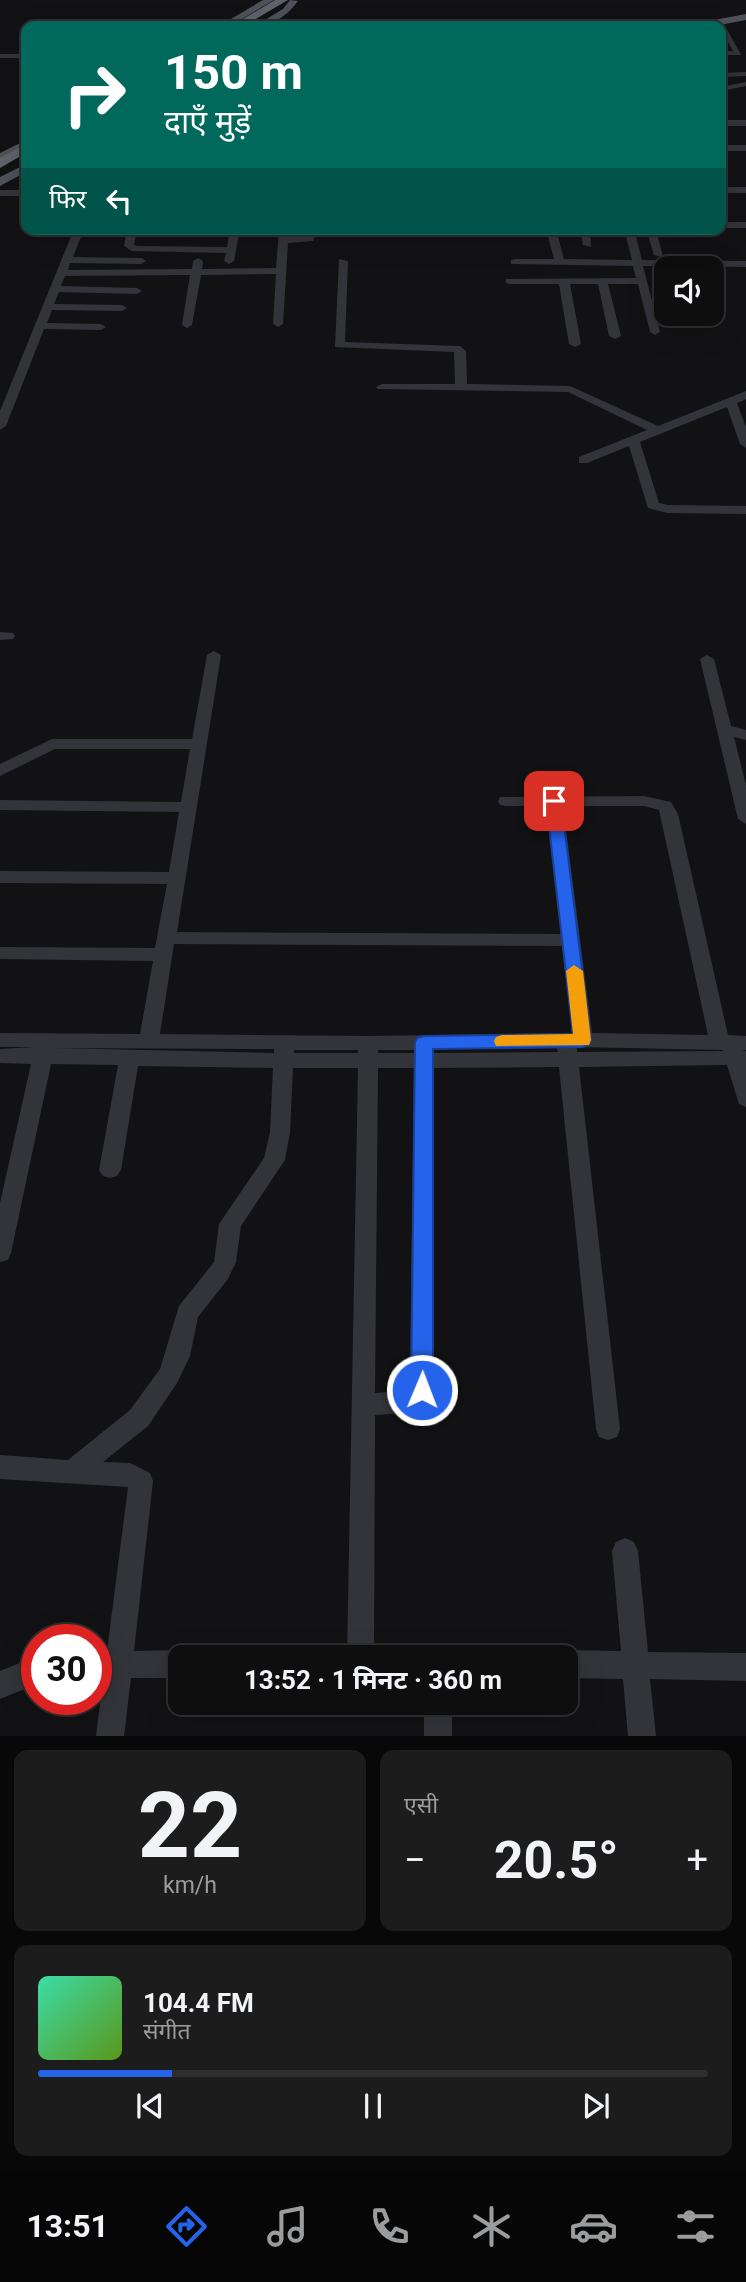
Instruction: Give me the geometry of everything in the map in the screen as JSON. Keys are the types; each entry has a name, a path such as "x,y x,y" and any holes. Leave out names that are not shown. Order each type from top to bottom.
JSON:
{"highway":[{"path":"245,21 289,0"},
{"path":"253,10 289,0"},
{"path":"256,21 270,7"},
{"path":"0,164 21,149"},
{"path":"0,173 21,160"}],"main road":[{"path":"269,21 286,11 289,0"},
{"path":"233,21 253,10 270,7"},
{"path":"726,23 746,17"},
{"path":"0,158 21,148"},
{"path":"0,182 21,170"}],"street":[{"path":"726,32 744,64"},
{"path":"726,43 746,43"},
{"path":"726,53 738,53"},
{"path":"0,56 21,56"},
{"path":"726,75 746,74"},
{"path":"726,88 744,85"},
{"path":"726,123 746,123"},
{"path":"743,148 746,158"},
{"path":"726,191 744,193"},
{"path":"0,193 21,193"},
{"path":"726,224 746,225"},
{"path":"0,426 77,235"},
{"path":"131,235 131,247"},
{"path":"228,272 234,235"},
{"path":"278,324 284,235 310,239 311,235"},
{"path":"510,235 512,253 560,262 746,264"},
{"path":"553,235 560,262"},
{"path":"586,235 588,245"},
{"path":"631,235 655,332"},
{"path":"653,235 659,255"},
{"path":"69,255 131,247 231,250"},
{"path":"187,325 200,250"},
{"path":"69,255 141,261"},
{"path":"343,261 339,345 456,348 460,351 461,388"},
{"path":"62,273 282,271"},
{"path":"510,281 641,281"},
{"path":"564,281 575,344"},
{"path":"602,281 615,336"},
{"path":"55,289 137,291"},
{"path":"48,307 121,308"},
{"path":"40,326 102,327"},
{"path":"382,387 570,389 657,430"},
{"path":"583,460 746,395"},
{"path":"731,401 746,444"},
{"path":"633,440 653,505 667,509 746,510"},
{"path":"149,1041 214,655"},
{"path":"707,659 746,819"},
{"path":"724,729 746,735"},
{"path":"0,771 52,744 199,744"},
{"path":"506,801 644,801 661,804 668,809 736,1049 746,1098"},
{"path":"554,801 570,940 572,1046 608,1429"},
{"path":"0,805 188,807"},
{"path":"0,877 177,878"},
{"path":"0,953 165,946 570,940"},
{"path":"0,1040 130,1056 572,1046 736,1049"},
{"path":"0,1056 45,1047 149,1041 284,1051"},
{"path":"0,1253 4,1208 45,1047"},
{"path":"72,1472 139,1418 169,1376 178,1356 187,1313 225,1262 230,1224 274,1160 280,1132 284,1051"},
{"path":"360,1645 368,1051"},
{"path":"363,1404 405,1403 412,1401 422,1390 424,1051"},
{"path":"110,1170 130,1056"},
{"path":"0,1467 130,1475 141,1481 112,1642"},
{"path":"625,1551 642,1736"},
{"path":"112,1664 168,1664"},
{"path":"578,1664 746,1667"},
{"path":"0,1685 21,1676"},
{"path":"109,1715 110,1736"},
{"path":"438,1715 438,1736"}],"slow traffic":[{"path":"502,1041 583,1040 574,971"}],"route":[{"path":"422,1390 424,1043 583,1040 554,801"}]}
